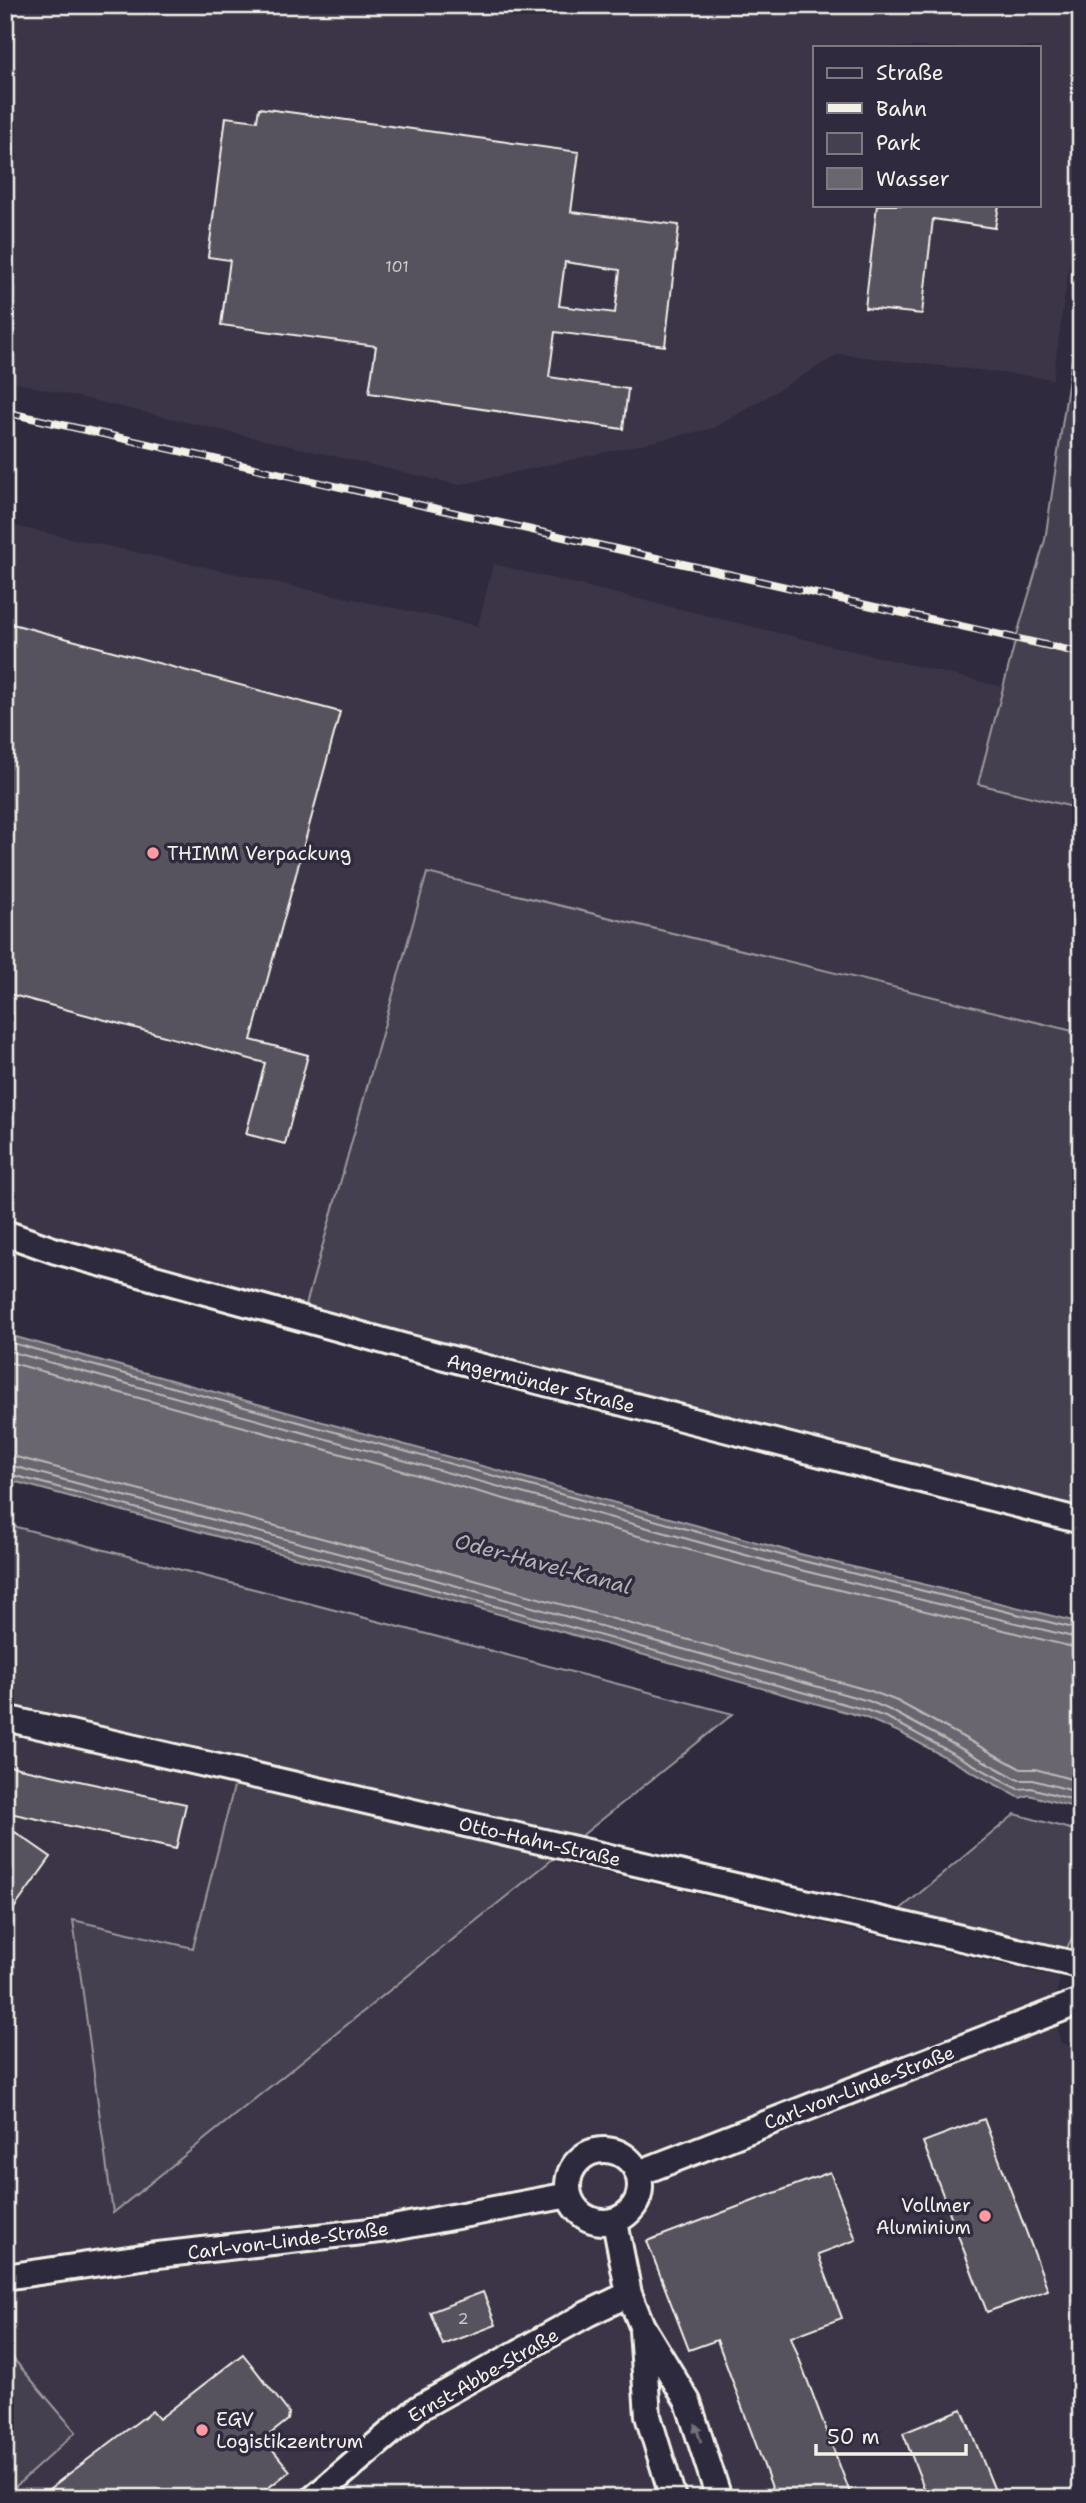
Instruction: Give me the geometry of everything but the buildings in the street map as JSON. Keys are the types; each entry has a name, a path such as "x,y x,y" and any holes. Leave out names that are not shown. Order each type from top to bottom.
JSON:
{"street":[{"name":"Angermünder Straße","path":"5,1233 56,1251 402,1346 1081,1521"},
{"name":"Otto-Hahn-Straße","path":"5,1718 1078,1955 1074,1983 1080,2004"},
{"name":"Carl-von-Linde-Straße","path":"639,2173 1080,2004"},
{"path":"604,2149 623,2154 639,2173 640,2193 636,2205 626,2216 615,2222 597,2222 585,2217 579,2213 569,2195 571,2172 580,2159 593,2151 604,2149"},
{"name":"Carl-von-Linde-Straße","path":"5,2277 149,2256 388,2229 569,2195"},
{"path":"615,2222 629,2294 642,2326 688,2402 719,2498"},
{"name":"Ernst-Abbe-Straße","path":"314,2498 419,2408 587,2314 629,2294"},
{"path":"642,2326 648,2416 673,2498"}],"shaded area":[{"path":"5,5 1081,5 1081,180 1053,379 839,354 714,428 459,485 5,380"},
{"path":"5,524 478,626 493,564 1003,687 979,784 1081,809 1081,1033 427,873 302,1319 5,1233"},
{"path":"5,1732 236,1783 193,1949 73,1920 114,2212 552,1861 1060,1978 1054,2002 1060,2042 1081,2051 1081,2481 1076,2498 5,2498 75,2432 5,2349"}],"green space":[{"path":"1081,298 1081,809 978,784 1045,540"},
{"path":"427,873 1081,1033 1081,1510 302,1319"},
{"path":"5,1524 733,1714 113,2213 73,1920 193,1948 241,1759 5,1708"},
{"path":"1015,1814 1081,1832 1081,1920 1065,1952 897,1912"},
{"path":"5,2349 76,2432 5,2496"}],"water":[{"name":"Oder-Havel-Kanal","path":"5,1334 800,1554 1081,1623 1081,1809 1029,1795 1020,1798 901,1733 864,1717 378,1580 5,1479"}],"railway":[{"path":"5,412 1081,653"}],"place":[{"name":"THIMM Verpackung","path":"153,853"},
{"name":"Vollmer Aluminium","path":"985,2216"},
{"name":"EGV Logistikzentrum","path":"202,2430"}]}
